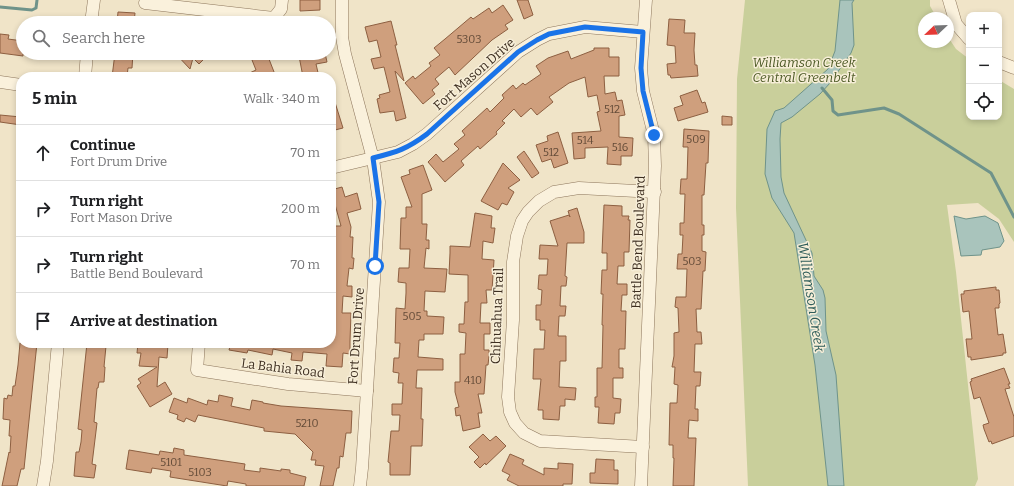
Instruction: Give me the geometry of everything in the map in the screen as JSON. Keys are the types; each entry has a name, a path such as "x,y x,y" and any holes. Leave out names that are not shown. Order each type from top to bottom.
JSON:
{"street":[{"path":"92,16 94,0"},
{"path":"276,16 281,9 282,0"},
{"name":"Fort Drum Drive","path":"342,0 342,37 345,54 373,158 379,202 360,486"},
{"name":"Battle Bend Boulevard","path":"641,486 655,192 654,135 643,91 641,68 646,0"},
{"path":"949,0 956,24 966,36"},
{"path":"146,3 257,16"},
{"name":"Fort Mason Drive","path":"336,167 398,152 413,144 427,134 518,52 549,34 585,27 643,32"},
{"path":"85,72 86,60"},
{"path":"1002,63 1014,68"},
{"path":"0,82 16,84"},
{"name":"Chihuahua Trail","path":"643,447 540,441 524,433 514,423 510,412 508,398 513,262 517,236 522,221 528,212 540,201 554,192 578,188 655,192"},
{"path":"43,486 47,461 58,348"},
{"name":"La Bahia Road","path":"199,348 197,370 288,384 366,391"}],"green space":[{"name":"Williamson Creek Central Greenbelt","path":"745,0 930,0 930,6 934,12 918,12 918,48 954,48 954,46 966,57 966,120 1002,120 1002,82 1014,89 1014,242 999,219 978,203 947,205 956,272 978,479 975,486 748,486 736,208 737,79"}],"water":[{"name":"Williamson Creek","path":"840,0 854,0 852,3 854,45 851,53 830,83 820,94 792,117 781,123 780,139 781,177 784,193 812,253 814,276 823,290 825,298 826,331 836,375 844,486 828,486 815,365 794,233 772,198 765,174 767,129 775,111 784,108 828,69 835,51"},
{"path":"954,216 966,219 985,216 998,223 1004,241 1000,247 982,250 981,255 961,256"}],"building":[{"path":"300,0 320,0 320,10 300,11"},
{"path":"517,0 528,0 533,15 524,19"},
{"path":"503,5 513,20 505,25 508,29 492,40 455,75 449,67 435,79 439,84 432,90 435,94 423,104 405,83 413,76 415,79 431,66 429,63 440,55 434,48 471,17 473,19 489,8 492,13"},
{"path":"118,12 135,13 135,16 118,16"},
{"path":"669,19 685,20 684,33 695,33 695,65 697,65 698,76 671,78 670,75 668,75 667,64 676,63 675,46 667,45"},
{"path":"391,21 404,81 395,71 406,118 396,121 394,111 380,113 377,99 380,98 379,95 390,92 384,67 374,69 371,59 381,57 377,40 369,42 365,27"},
{"path":"0,34 9,35 8,39 16,40 16,55 0,53"},
{"path":"594,48 609,48 609,57 619,57 619,76 604,76 605,94 615,92 617,101 622,100 625,115 619,116 619,137 633,138 632,156 621,156 621,165 607,164 608,147 585,148 585,158 574,159 572,133 601,131 597,112 600,111 597,95 588,97 585,77 569,83 549,97 553,102 537,115 531,108 521,117 514,109 502,121 505,123 496,132 497,134 480,149 478,146 461,161 464,165 445,182 428,162 436,154 443,162 459,149 454,144 465,135 462,131 487,108 490,112 504,98 502,95 513,85 516,89 523,83 525,85 541,74 536,66 548,58 568,51 571,59 594,50"},
{"path":"114,60 133,60 132,68 128,68 128,72 113,72"},
{"path":"182,60 192,60 190,69"},
{"path":"195,60 203,60 199,64"},
{"path":"252,60 269,60 274,72 252,72 256,70"},
{"path":"300,60 327,60 327,62 316,64 318,72 302,72"},
{"path":"697,90 702,103 705,102 708,112 678,121 674,108 683,105 680,96"},
{"path":"336,106 343,128 336,130"},
{"path":"0,115 16,117 16,124 0,122"},
{"path":"722,116 732,117 732,125 722,125"},
{"path":"684,129 709,131 708,163 706,163 704,195 702,195 702,225 704,225 704,235 702,235 702,251 706,252 705,271 703,271 701,309 696,309 697,332 701,332 702,344 695,344 694,372 701,372 700,386 696,386 695,409 698,409 698,421 689,420 688,438 696,438 694,486 673,486 673,445 669,445 670,403 677,403 678,385 674,384 675,367 672,367 674,356 674,333 679,332 678,308 675,307 676,297 686,297 687,269 677,269 678,254 682,254 683,235 680,235 680,223 684,223 685,194 680,194 681,179 687,179 688,147 683,147"},
{"path":"558,132 568,163 554,168 551,159 542,162 536,145 548,141 547,136"},
{"path":"524,151 539,173 532,178 517,157"},
{"path":"503,163 520,180 508,188 514,192 507,205 502,203 498,210 481,201"},
{"path":"423,165 432,190 422,194 422,224 427,224 426,240 429,240 429,249 426,248 424,268 447,269 445,292 425,291 424,311 427,311 427,316 444,317 443,334 424,334 424,340 419,340 418,357 443,359 443,370 417,370 416,388 422,388 422,446 411,446 410,475 390,475 390,463 388,462 391,431 399,431 400,415 392,415 392,404 402,404 403,383 398,383 399,373 393,372 394,358 399,358 400,343 395,343 396,308 405,309 406,293 406,283 398,282 399,268 409,268 410,249 400,249 401,218 406,218 406,207 412,207 401,177 410,174 409,170"},
{"path":"342,187 345,197 357,193 361,209 347,213 351,227 350,237 353,237 352,258 354,258 353,269 349,268 347,286 352,286 352,297 343,296 342,313 351,313 350,354 343,353 342,367 326,366 327,354 303,352 302,361 291,360 292,353 273,349 272,355 248,350 247,353 229,350 230,348 336,348 336,226 341,226 336,208 336,189"},
{"path":"604,205 622,206 622,216 629,216 628,220 630,220 629,252 624,252 624,266 618,266 617,284 627,284 627,295 622,295 621,311 626,311 625,349 619,349 619,368 623,368 623,378 613,378 613,398 621,399 620,413 615,413 614,424 598,423 599,407 595,407 595,397 597,397 597,368 602,368 602,270 607,270 607,253 602,253"},
{"path":"577,208 584,232 584,243 567,243 565,276 567,277 566,286 561,286 560,306 566,306 565,316 559,316 558,336 566,336 566,361 560,361 559,387 576,388 575,400 565,399 565,406 560,406 559,420 543,419 543,410 538,410 541,379 533,379 534,349 544,349 545,330 540,330 540,320 536,320 536,305 541,305 542,290 538,289 539,275 547,275 548,259 539,259 540,245 558,246 550,221 569,215 570,217 568,211"},
{"path":"475,213 492,216 491,228 495,228 493,243 483,241 482,259 494,260 492,290 486,290 487,303 481,303 480,323 490,323 490,334 484,334 484,350 489,350 489,356 488,365 486,365 484,394 478,394 482,413 478,413 480,427 463,431 460,415 456,416 455,408 459,407 455,392 455,382 460,382 460,354 465,354 466,333 459,332 459,324 464,324 465,302 468,302 468,275 449,274 450,246 470,247"},
{"path":"996,287 996,290 999,290 1000,303 999,308 995,308 998,335 1003,334 1006,353 1003,353 1003,355 971,360 971,357 968,357 966,339 972,339 969,311 963,312 961,294 964,294 964,291"},
{"path":"20,348 36,348 24,469 21,469 17,486 2,486 9,452 10,453 11,436 9,436 10,420 3,419 4,398 7,399 8,395 12,396"},
{"path":"86,348 106,348 104,382 99,382 97,388 94,422 97,423 92,464 96,465 94,478 74,476 76,452 79,452 81,442 82,430 78,429"},
{"path":"138,348 168,348 167,358 159,357 157,387 165,382 172,394 150,407 137,386 141,383 138,379 157,367 139,366 141,353 137,353"},
{"path":"1004,368 1010,384 1008,384 1010,388 1005,389 1014,417 1014,436 992,444 991,441 989,442 984,429 983,425 989,423 980,397 974,399 970,382 972,381 971,379"},
{"path":"219,395 233,398 231,406 250,410 252,400 281,406 352,411 351,433 346,433 343,457 340,456 339,468 337,468 333,486 320,486 324,466 315,465 316,460 311,460 313,452 295,434 264,431 264,428 198,415 195,422 186,418 184,422 177,419 178,415 169,412 174,398 187,403 188,398 207,405 208,400 218,402"},
{"path":"483,434 490,441 496,436 506,446 486,465 485,463 480,468 474,462 479,457 469,447"},
{"path":"174,448 184,450 184,455 245,464 244,470 260,472 260,468 281,471 281,469 290,470 290,473 306,477 304,486 246,486 246,484 228,481 227,486 170,477 171,471 152,468 151,473 126,469 129,450 159,455 160,451 173,453"},
{"path":"510,454 524,460 522,464 544,475 544,468 558,469 558,463 573,464 572,484 563,484 563,486 519,486 507,480 510,475 502,471"},
{"path":"596,459 614,460 614,470 618,470 618,484 590,483 590,473 595,473"}],"waterway":[{"path":"0,7 32,10 36,8 37,0"},
{"path":"822,88 832,100 833,111 838,115 884,108 899,114 991,173 1014,217"}],"route":[{"path":"375,266 379,202 373,158 398,152 413,144 427,134 518,52 549,34 585,27 643,32 641,68 643,91 645,102 651,118 654,135"}]}
